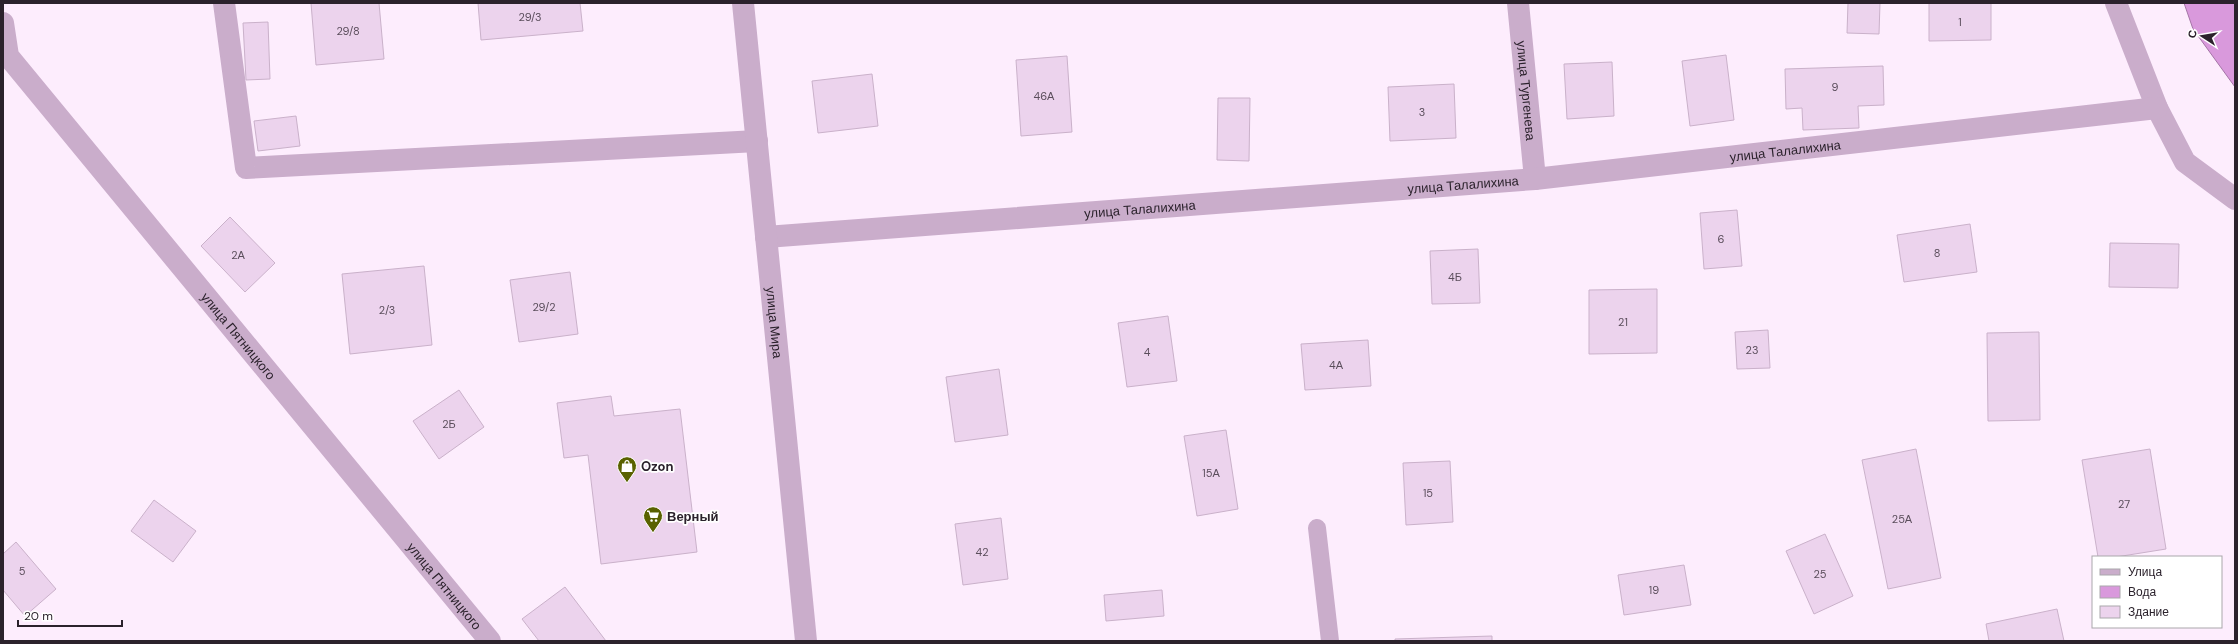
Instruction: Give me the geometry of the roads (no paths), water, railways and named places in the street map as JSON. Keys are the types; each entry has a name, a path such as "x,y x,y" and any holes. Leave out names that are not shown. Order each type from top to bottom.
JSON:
{"street":[{"path":"224,3 246,168 757,141"},
{"name":"улица Мира","path":"743,3 806,641"},
{"name":"улица Тургенева","path":"1518,3 1534,179"},
{"path":"2116,3 2157,108 2185,162 2235,199"},
{"name":"улица Пятницкого","path":"3,23 8,56 490,641"},
{"name":"улица Талалихина","path":"766,237 1534,179 2157,108"}],"lane":[{"path":"1317,528 1330,641"}],"water":[{"path":"2184,3 2235,3 2235,87 2193,29"}],"place":[{"name":"Ozon","path":"627,483"},
{"name":"Верный","path":"653,533"}]}
